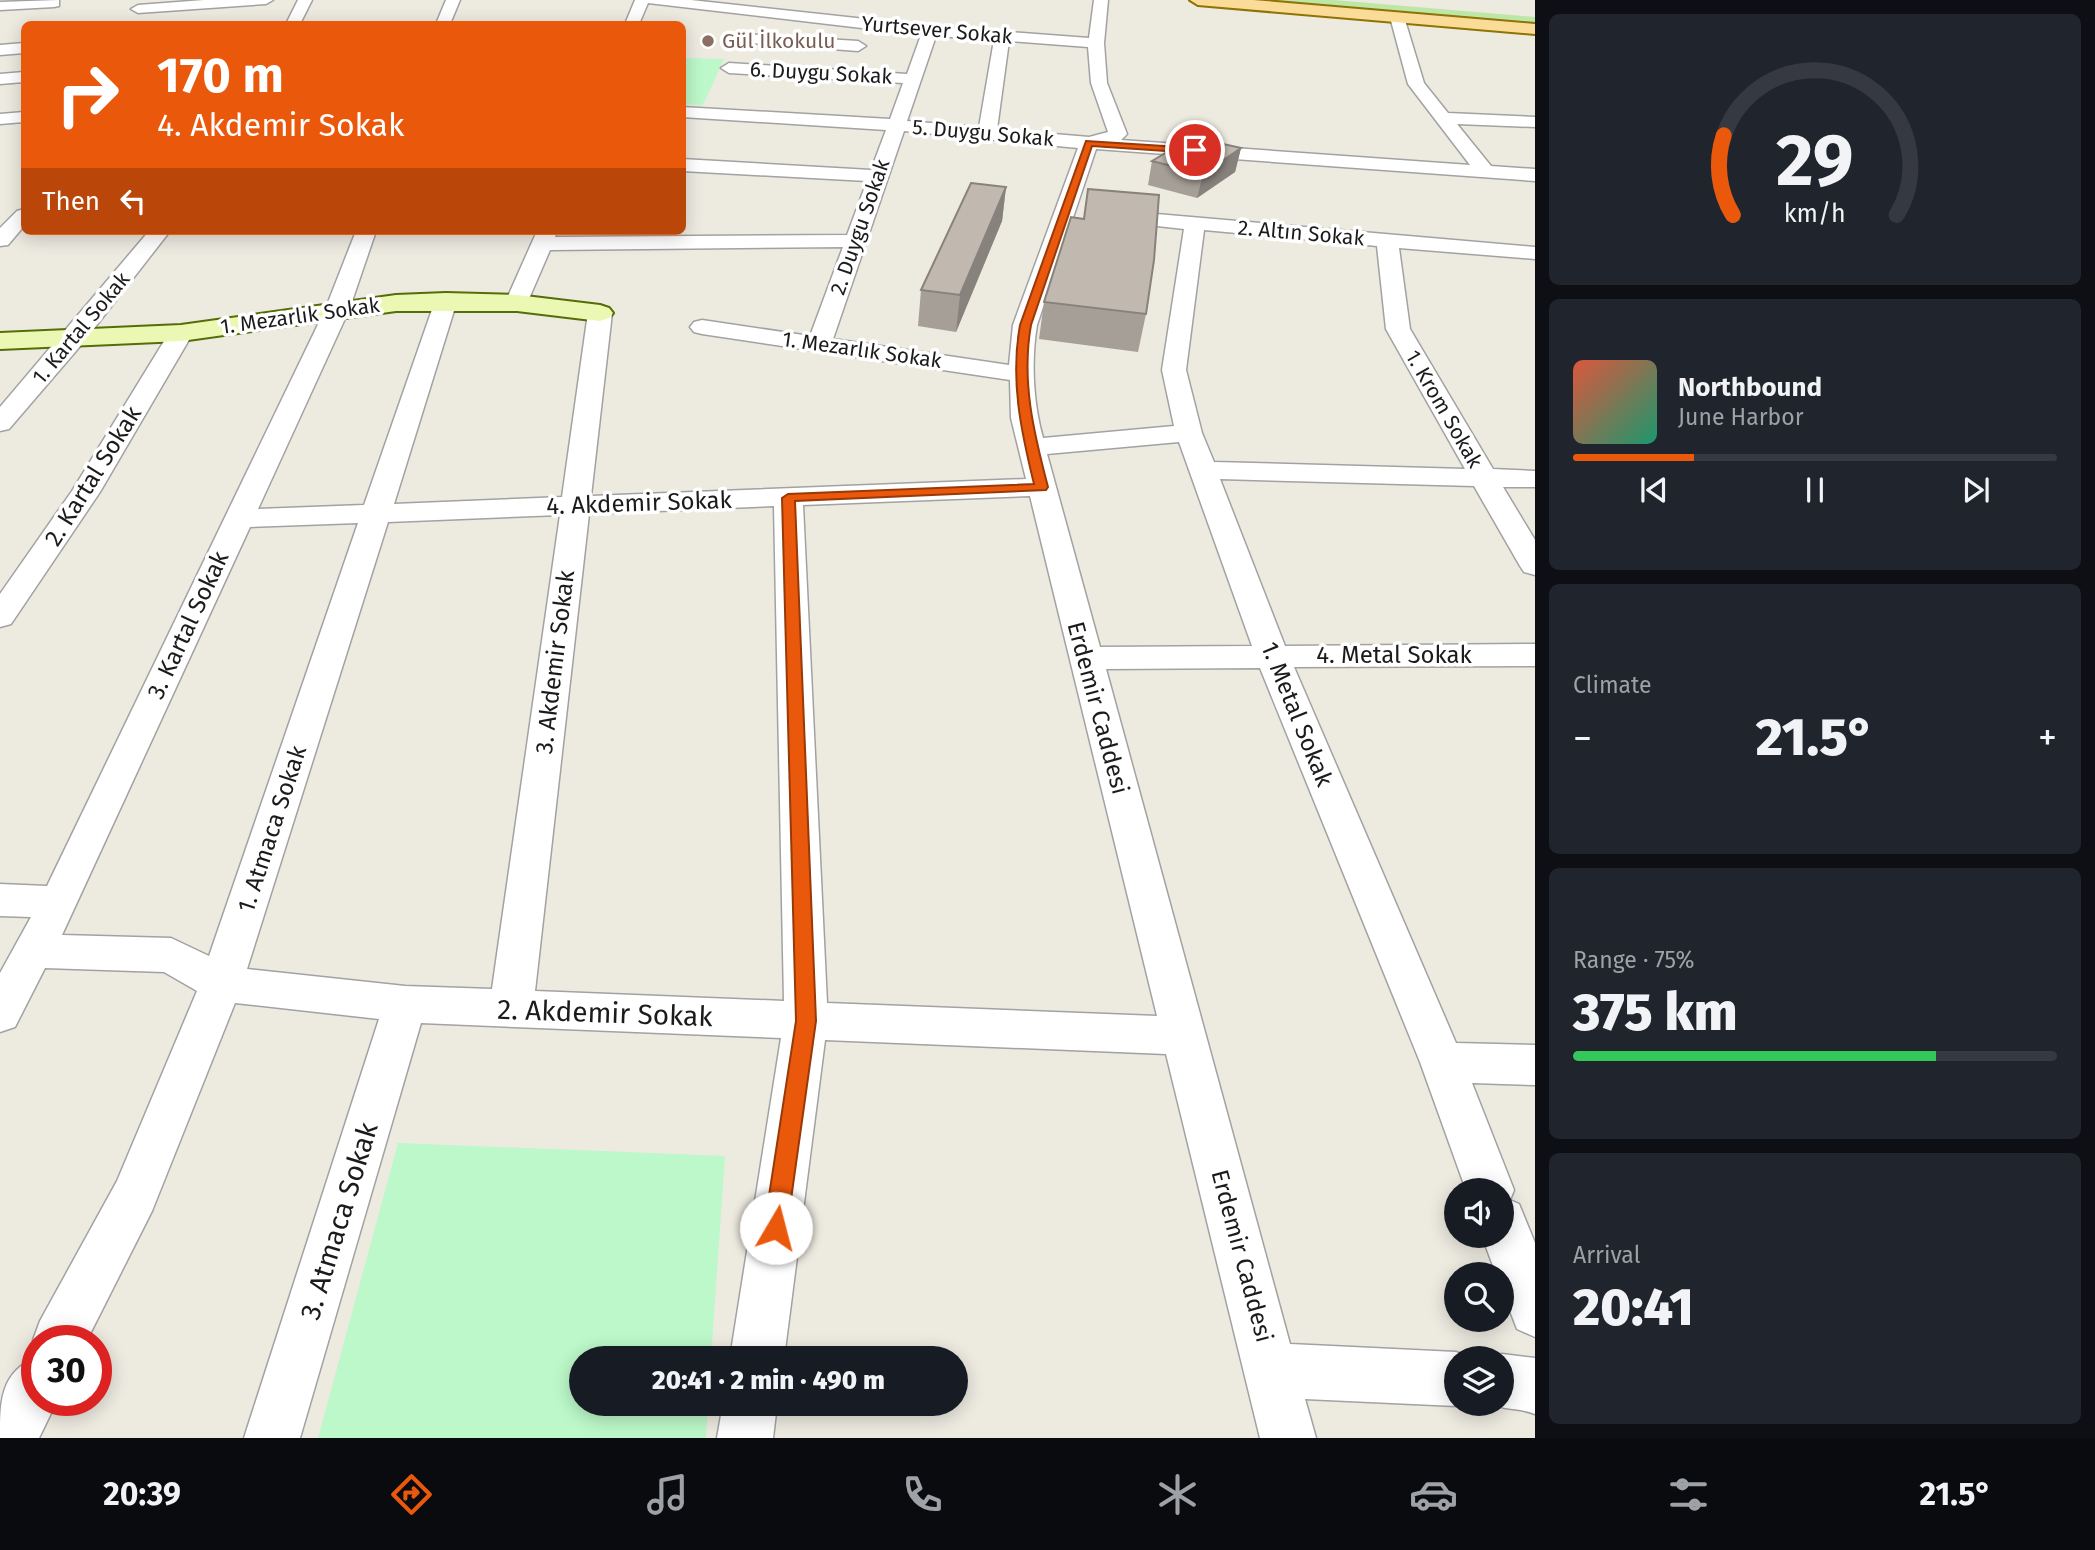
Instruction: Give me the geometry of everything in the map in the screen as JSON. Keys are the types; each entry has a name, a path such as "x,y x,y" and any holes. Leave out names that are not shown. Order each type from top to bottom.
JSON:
{"main road":[{"path":"1198,0 1535,29"},
{"path":"1365,0 1535,14"}],"street":[{"path":"135,21 140,4 265,0"},
{"path":"291,21 304,0"},
{"path":"444,21 453,0"},
{"path":"633,21 642,0"},
{"name":"Yurtsever Sokak","path":"652,0 799,17 921,43 1002,36 1096,43"},
{"path":"799,17 815,0"},
{"path":"1089,143 1107,140 1118,134 1099,83 1096,43 1101,0"},
{"path":"0,6 52,6"},
{"path":"0,19 52,6"},
{"path":"756,12 743,39 868,46"},
{"path":"1396,17 1416,84 1486,172"},
{"path":"987,134 1002,36"},
{"name":"6. Duygu Sokak","path":"743,39 727,74 913,79"},
{"name":"2. Duygu Sokak","path":"819,344 913,79 921,43"},
{"path":"0,50 21,48"},
{"path":"0,79 21,77"},
{"name":"5. Duygu Sokak","path":"686,111 711,107 1089,143 1535,175"},
{"path":"1,120 21,117"},
{"path":"1442,118 1535,122"},
{"name":"Erdemir Caddesi","path":"1089,143 1067,212 1025,325 1021,349 1024,418 1288,1438"},
{"path":"686,165 878,176"},
{"name":"2. Altın Sokak","path":"1067,212 1535,253"},
{"path":"0,240 21,218"},
{"name":"1. Metal Sokak","path":"1195,223 1174,370 1189,433 1272,656 1442,1062 1486,1178"},
{"name":"1. Kartal Sokak","path":"0,424 157,235"},
{"name":"3. Kartal Sokak","path":"0,1014 59,902 337,310 365,235"},
{"path":"517,303 544,238 855,242"},
{"name":"1. Krom Sokak","path":"1387,240 1398,329 1535,566"},
{"name":"1. Atmaca Sokak","path":"67,1325 135,1195 221,984 446,301"},
{"name":"1. Mezarlık Sokak","path":"0,341 181,333 396,303 517,303 600,313"},
{"name":"3. Akdemir Sokak","path":"511,1010 600,313"},
{"name":"1. Mezarlık Sokak","path":"702,327 1021,374"},
{"name":"2. Kartal Sokak","path":"0,617 86,492 181,333"},
{"path":"1031,447 1189,433"},
{"path":"1203,470 1482,475 1535,479"},
{"name":"4. Akdemir Sokak","path":"237,519 1042,487"},
{"path":"759,1346 806,1021 788,498"},
{"name":"4. Metal Sokak","path":"1085,658 1535,655"},
{"path":"0,900 59,902"},
{"name":"2. Akdemir Sokak","path":"35,951 171,955 221,984 405,1004 1184,1036"},
{"name":"3. Atmaca Sokak","path":"272,1438 405,1004"},
{"path":"1442,1062 1535,1065"},
{"path":"1512,1248 1535,1311"},
{"path":"1272,1370 1444,1378"},
{"path":"1514,1381 1528,1382 1535,1387"},
{"path":"9,1438 21,1415"},
{"path":"746,1438 749,1416"}],"green space":[{"path":"1236,0 1334,0 1535,17 1535,25"},
{"path":"686,58 724,59 703,105 686,104"},
{"path":"398,1143 725,1156 712,1346 569,1346 569,1416 707,1416 706,1438 318,1438"}],"building":[{"path":"1192,137 1241,148 1203,174 1152,161"},
{"path":"971,183 1006,187 960,295 921,290"},
{"path":"1088,189 1159,195 1146,314 1044,302 1071,217 1084,219"}],"place":[{"name":"Gül İlkokulu","path":"708,41"}],"route":[{"path":"776,1228 806,1021 788,498 1042,487 1024,418 1021,349 1025,325 1067,212 1089,143 1195,150"}]}
